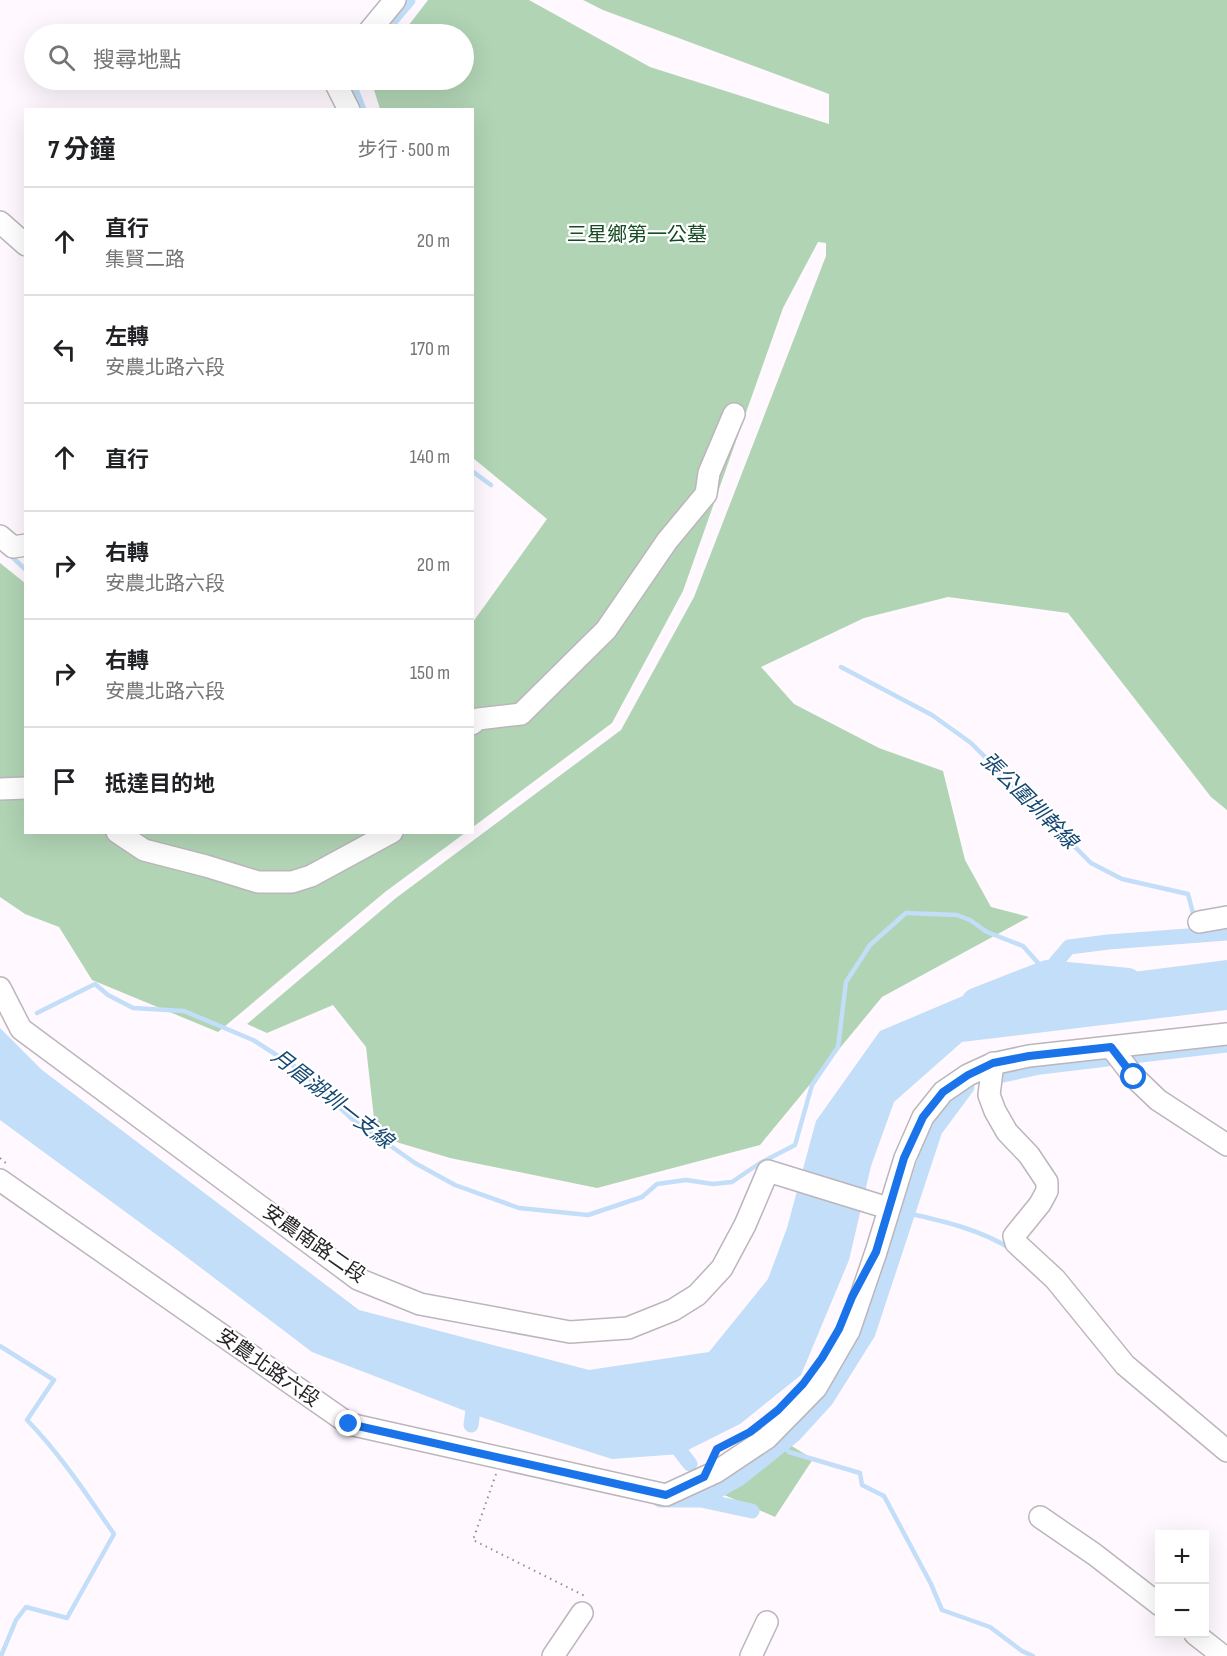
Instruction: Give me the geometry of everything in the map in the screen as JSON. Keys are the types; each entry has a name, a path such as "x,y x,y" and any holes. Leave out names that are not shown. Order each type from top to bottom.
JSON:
{"street":[{"path":"376,24 395,0"},
{"path":"339,90 348,108"},
{"path":"0,222 24,243"},
{"path":"474,722 478,719 521,714 606,630 667,541 706,494 709,473 734,414"},
{"path":"0,536 13,547 24,545"},
{"path":"0,789 24,788"},
{"path":"120,834 144,850 258,882 292,882 311,876 388,834"},
{"path":"1199,922 1227,917"},
{"name":"安農南路二段","path":"0,988 21,1029 358,1279 420,1304 570,1332 628,1328 673,1310 697,1295 722,1268 745,1225 768,1170 888,1208"},
{"name":"安農北路六段","path":"4,1172 349,1424 666,1495 716,1472 767,1438 816,1388 849,1331 904,1158 923,1117 943,1092 968,1075 993,1063 1029,1056 1227,1034"},
{"path":"1111,1047 1134,1077 1158,1100 1227,1145"},
{"path":"993,1063 989,1095 995,1111 1008,1132 1029,1155 1047,1182 1047,1191 1014,1236 1016,1243 1055,1278 1125,1365 1227,1451"},
{"path":"1040,1517 1094,1554 1155,1601"},
{"path":"553,1656 582,1613"},
{"path":"751,1656 767,1622"},
{"path":"1201,1638 1223,1656"}],"path":[{"path":"0,1158 4,1172"},
{"path":"496,1478 474,1540 580,1592 590,1600 582,1613"}],"green space":[{"name":"三星鄉第一公墓","path":"428,0 529,0 650,67 829,124 829,94 603,10 583,0 1227,0 1227,810 1211,797 1068,613 948,597 864,618 761,667 794,704 879,748 943,771 965,860 991,907 1029,917 882,997 760,1145 597,1188 450,1158 376,1136 366,1047 333,1005 267,1033 247,1024 396,898 621,730 694,597 826,256 826,243 818,242 783,308 683,591 612,723 474,826 474,621 547,519 474,459 474,108 380,108 374,90 474,90 474,24 410,24"},
{"path":"0,563 24,582 24,834 464,834 385,892 218,1032 92,980 59,927 25,914 0,897"},
{"path":"777,1437 813,1459 775,1517 715,1491 719,1477"}],"water":[{"path":"1227,960 1227,1010 962,1042 894,1102 871,1166 849,1260 801,1375 740,1424 680,1454 612,1459 481,1417 312,1352 0,1120 0,1028 42,1070 359,1310 589,1370 709,1352 768,1279 787,1228 816,1121 880,1031 970,993"}],"waterway":[{"path":"391,20 408,0"},
{"path":"351,90 358,108"},
{"path":"474,472 491,485"},
{"path":"10,555 24,568"},
{"name":"張公圍圳幹線","path":"841,667 932,715 971,743 1091,863 1122,879 1188,894 1194,917"},
{"name":"月眉湖圳一支線","path":"37,1013 95,984 108,995 133,1008 184,1011 253,1040 300,1070 352,1119 415,1163 455,1185 519,1208 588,1215 642,1197 657,1184 686,1180 713,1184 732,1182 760,1163 795,1145 812,1085 838,1047 846,982 870,945 906,913 957,915 970,920 987,932 1023,946 1047,973"},
{"name":"張公圍圳幹線","path":"1195,925 1195,935"},
{"path":"1047,973 1069,947 1227,933"},
{"path":"975,1001 1047,973 1128,981"},
{"path":"1132,1056 1227,1045"},
{"path":"998,1076 1040,1067 1107,1059"},
{"path":"660,1500 701,1500 739,1479 794,1435 826,1400 868,1333 935,1130 967,1087"},
{"path":"907,1213 974,1231 1011,1249"},
{"path":"0,1346 54,1380 27,1420 62,1461 114,1534 67,1618 26,1607 16,1620 1,1656"},
{"path":"471,1425 475,1395"},
{"path":"670,1438 690,1464"},
{"path":"782,1444 789,1452 860,1473 862,1485 884,1496 931,1584 942,1610 990,1627 1022,1651 1033,1656"},
{"path":"701,1500 752,1511"}],"route":[{"path":"349,1424 666,1495 704,1477 717,1449 750,1432 778,1410 803,1384 822,1358 839,1329 852,1297 876,1252 904,1158 923,1117 943,1092 968,1075 993,1063 1029,1056 1111,1047 1134,1077"}]}
